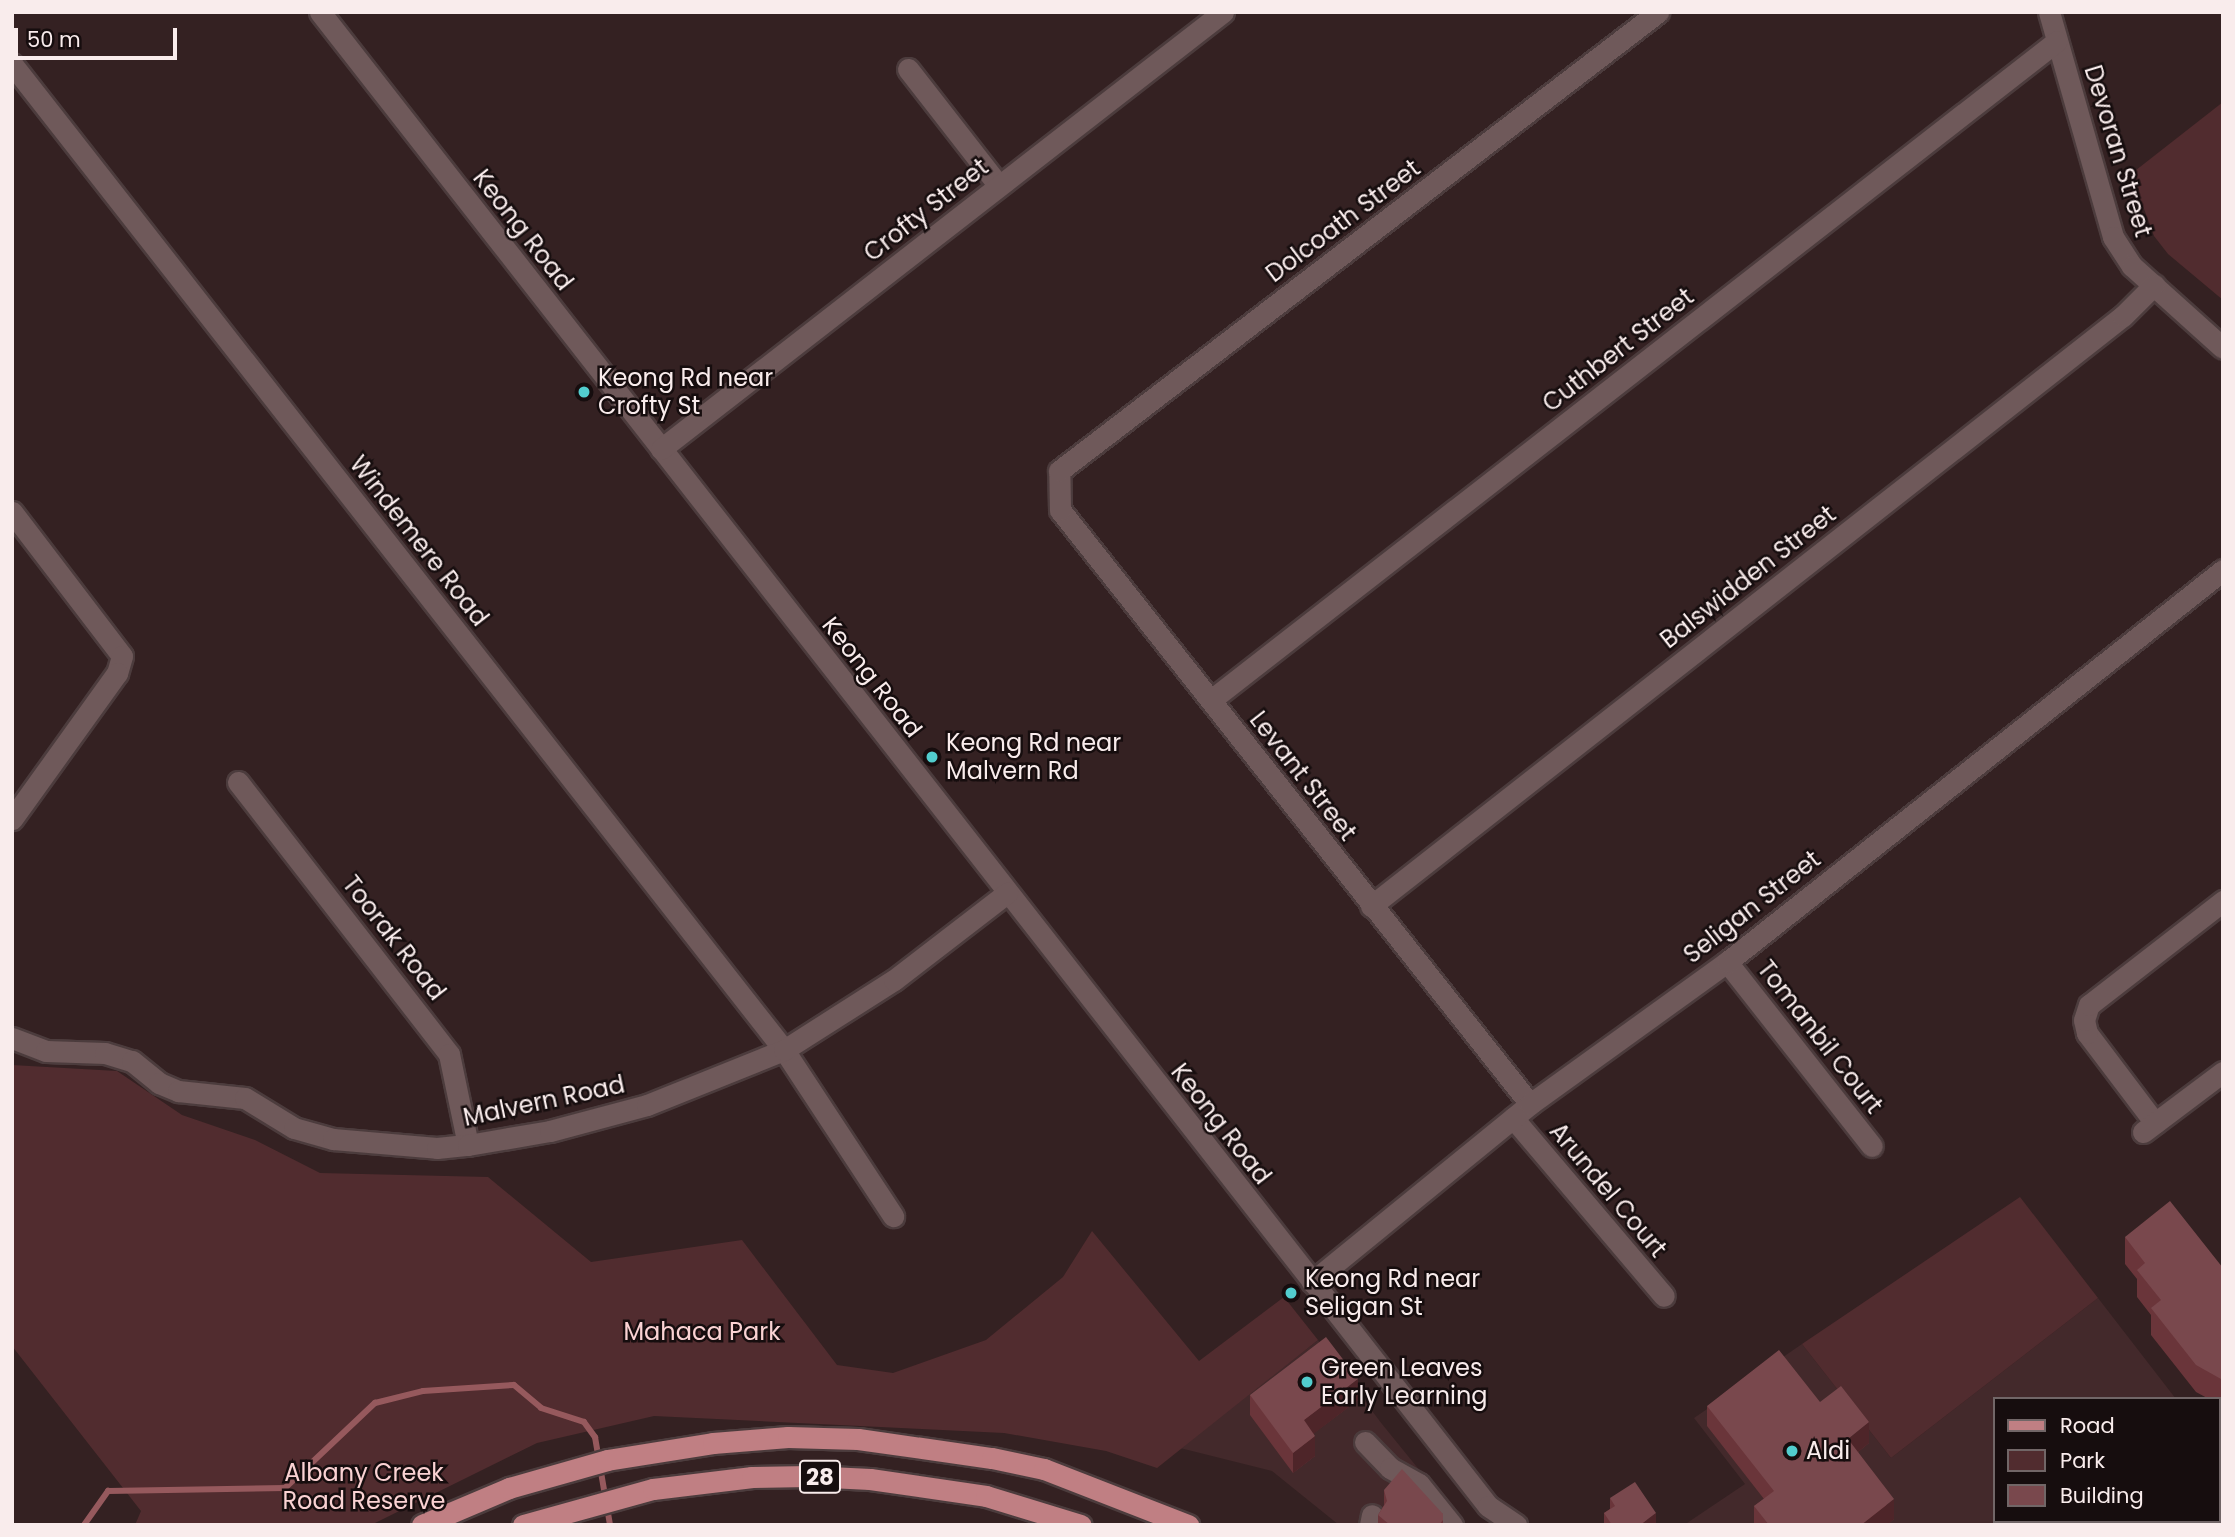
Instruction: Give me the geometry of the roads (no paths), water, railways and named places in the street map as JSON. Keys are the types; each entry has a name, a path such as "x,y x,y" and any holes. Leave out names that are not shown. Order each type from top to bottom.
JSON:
{"main road":[{"name":"28","path":"422,1525 509,1488 572,1469 644,1452 788,1437 858,1439 992,1458 1044,1469 1188,1525"},
{"path":"986,1496 992,1458"},
{"name":"28","path":"523,1525 588,1504 653,1489 752,1477 809,1476 870,1479 986,1496 1081,1525"}],"street":[{"name":"Keong Road","path":"320,12 1312,1282 1489,1516 1516,1525"},
{"name":"Crofty Street","path":"661,449 1223,12"},
{"name":"Dolcoath Street","path":"1059,471 1658,12"},
{"name":"Devoran Street","path":"2049,12 2113,237 2132,266 2223,348"},
{"name":"Cuthbert Street","path":"1211,700 2057,41"},
{"name":"Windemere Road","path":"12,64 784,1050 893,1216"},
{"path":"908,69 999,186"},
{"name":"Balswidden Street","path":"1371,906 2123,316 2154,285"},
{"name":"Levant Street","path":"1059,471 1060,510 1530,1104"},
{"path":"12,512 122,656 117,673 12,819"},
{"name":"Seligan Street","path":"1312,1282 1530,1104 1727,962 2223,570"},
{"name":"Toorak Road","path":"238,782 449,1054 468,1145"},
{"name":"Malvern Road","path":"12,1038 46,1051 105,1053 132,1061 159,1083 178,1091 245,1098 293,1128 333,1139 438,1147 468,1145 550,1131 647,1105 784,1050 894,980 1007,893"},
{"path":"2223,901 2089,1005 2084,1020 2087,1033 2147,1121 2223,1072"},
{"name":"Tomanbil Court","path":"1727,962 1872,1146"},
{"name":"Arundel Court","path":"1513,1118 1664,1296"},
{"path":"1365,1443 1390,1468 1419,1484 1452,1525"}],"waterway":[{"path":"84,1525 108,1491 285,1488 375,1403 423,1391 514,1385 541,1408 584,1422 595,1437 610,1525"}],"place":[{"name":"Keong Rd near Crofty St","path":"584,392"},
{"name":"Keong Rd near Malvern Rd","path":"932,757"},
{"name":"Keong Rd near Seligan St","path":"1291,1293"},
{"name":"Green Leaves Early Learning","path":"1307,1382"},
{"name":"Aldi","path":"1792,1451"}],"park label":[{"name":"Mahaca Park","path":"702,1332"},
{"name":"Albany Creek Road Reserve","path":"364,1487"}]}
